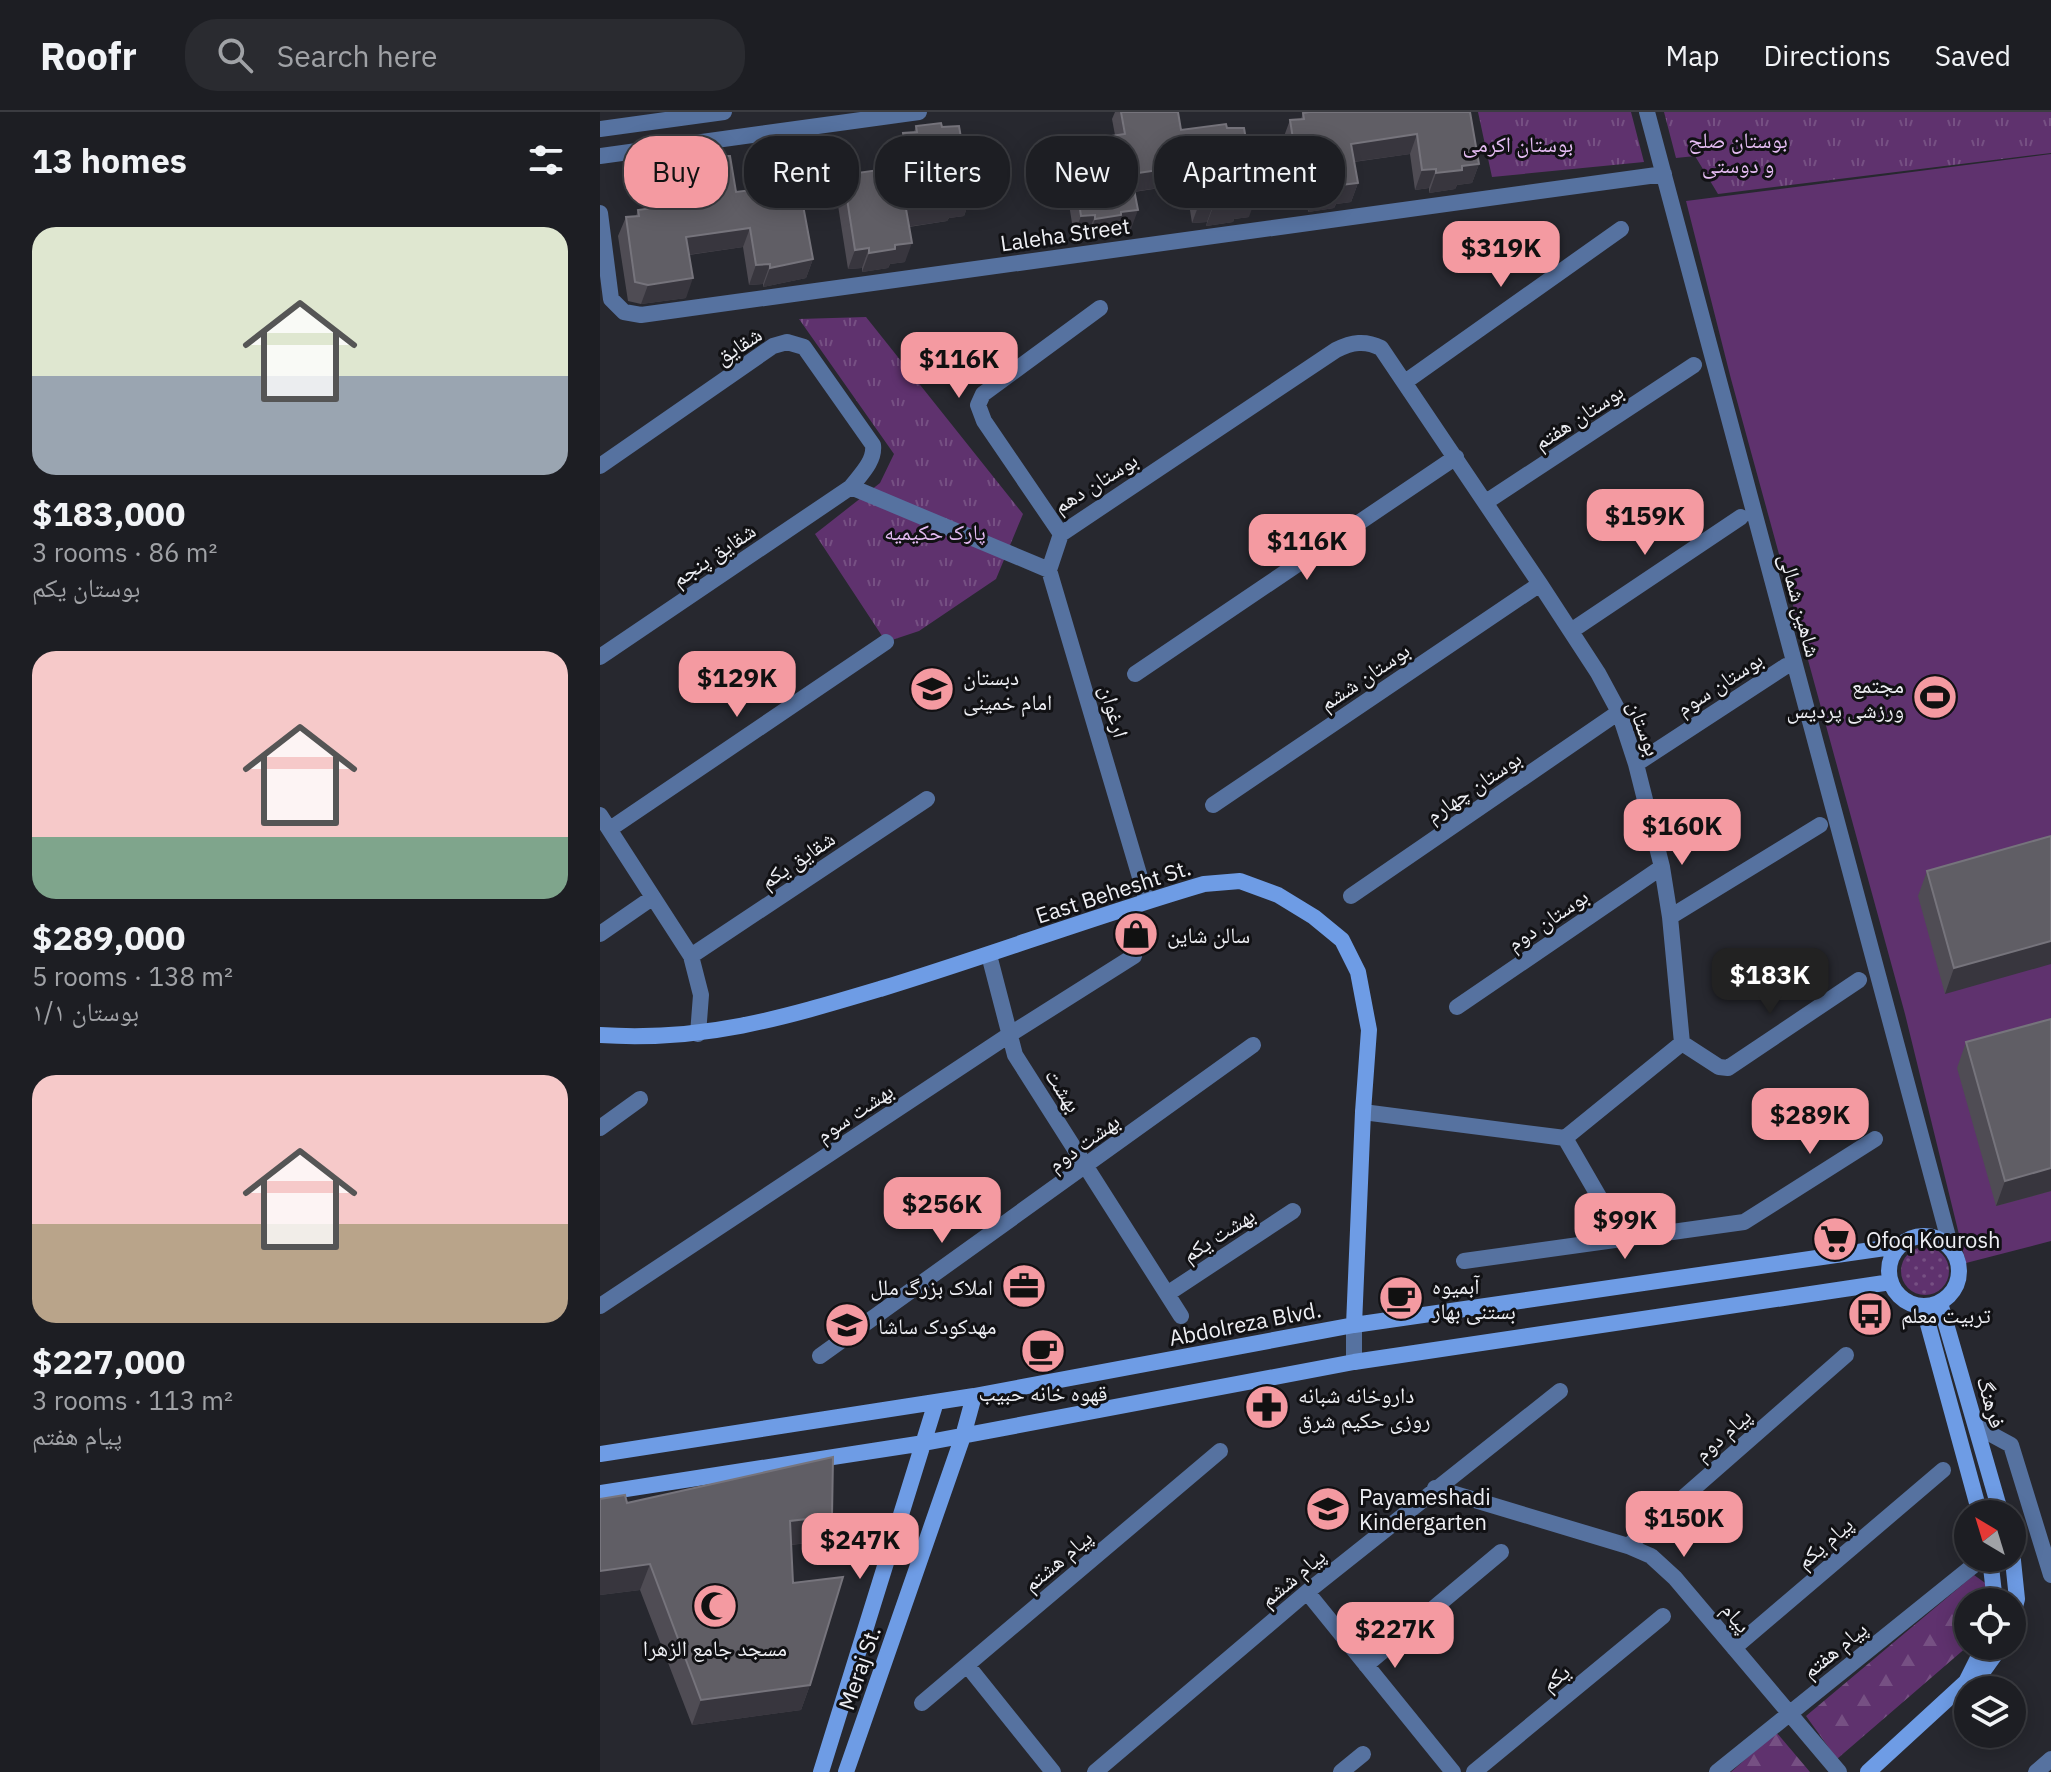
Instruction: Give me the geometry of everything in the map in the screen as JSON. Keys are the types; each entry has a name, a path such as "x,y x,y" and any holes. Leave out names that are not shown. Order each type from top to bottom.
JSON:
{"main road":[{"name":"East Behesht St.","path":"600,1035 698,1034 782,1018 989,955 1204,884 1240,881 1278,895 1314,917 1342,940 1358,972 1369,1030 1354,1325"},
{"path":"1920,1236 1931,1236 1951,1248 1957,1257 1959,1281 1948,1297 1940,1303 1923,1306 1903,1299 1891,1282 1890,1263 1899,1246 1920,1236"},
{"name":"Abdolreza Blvd.","path":"600,1454 974,1396 1354,1325 1899,1246"},
{"path":"600,1493 924,1443 1354,1362 1891,1282"},
{"name":"فرهنگ","path":"1940,1303 1997,1500"},
{"name":"فرهنگ","path":"1923,1306 1976,1500"},
{"name":"Meraj St.","path":"846,1772 963,1436 974,1396"},
{"name":"Meraj St.","path":"821,1772 936,1402"},
{"path":"1976,1676 1989,1660"},
{"path":"1868,1772 1954,1696"}],"street":[{"path":"600,129 724,112"},
{"path":"600,156 854,116 919,112"},
{"name":"شاهین شمالی","path":"1647,112 1951,1248"},
{"name":"Laleha Street","path":"600,213 611,299 624,312 641,315 1664,174"},
{"path":"1405,382 1621,229"},
{"name":"بوستان دهم","path":"1100,308 983,394 978,405 984,421 1061,534 1348,345 1371,343 1381,348 1405,382"},
{"name":"شقایق","path":"600,466 773,346 787,342 804,347 873,445 873,456 851,487"},
{"name":"بوستان هفتم","path":"1486,502 1694,365"},
{"name":"بوستان","path":"1405,382 1571,631 1619,712 1636,764 1662,867 1682,1043"},
{"path":"1135,674 1456,457"},
{"path":"851,487 1049,570 1061,534"},
{"name":"شقایق پنجم","path":"600,657 851,487"},
{"path":"1571,631 1741,517"},
{"name":"ارغوان","path":"1049,570 1147,901"},
{"name":"بوستان ششم","path":"1213,805 1540,584"},
{"path":"698,1034 701,995 691,956 605,822 886,642"},
{"name":"بوستان سوم","path":"1636,764 1786,666"},
{"name":"بوستان چهارم","path":"1351,896 1619,712"},
{"name":"شقایق یکم","path":"691,956 927,799"},
{"path":"1670,917 1820,825"},
{"name":"بوستان دوم","path":"1457,1007 1662,867"},
{"path":"600,934 652,898"},
{"name":"بهشت","path":"989,955 1015,1055 1181,1316"},
{"name":"بهشت سوم","path":"600,1306 1009,1035 1134,956"},
{"path":"1363,1112 1565,1138 1682,1043 1719,1067 1728,1068 1859,980"},
{"name":"بهشت دوم","path":"820,1356 1253,1045"},
{"path":"600,1128 640,1099"},
{"path":"1565,1138 1624,1240"},
{"path":"1464,1261 1744,1222 1875,1139"},
{"name":"بهشت یکم","path":"1167,1294 1293,1211"},
{"path":"1354,1325 1354,1362"},
{"name":"پیام دوم","path":"1628,1546 1846,1355"},
{"name":"پیام ششم","path":"1095,1772 1307,1592 1560,1391"},
{"path":"1976,1426 2011,1445 2051,1575"},
{"name":"پیام هشتم","path":"922,1703 1220,1451"},
{"name":"پیام یکم","path":"1734,1648 1943,1470"},
{"name":"پیام","path":"1435,1488 1628,1546 1651,1556 1675,1578 1839,1772"},
{"path":"1366,1665 1501,1552"},
{"name":"پیام هفتم","path":"1717,1772 1970,1572"},
{"path":"1307,1592 1453,1772"},
{"name":"یکم","path":"1474,1772 1663,1616"},
{"path":"967,1665 1053,1772"},
{"path":"1341,1772 1363,1754"},
{"path":"2036,1772 2051,1759"}],"green space":[{"name":"بوستان اکرمی","path":"1478,112 1631,112 1644,162 1492,177"},
{"name":"بوستان صلح و دوستی","path":"1664,112 2051,112 2051,153 1718,194 1695,156 1676,158"},
{"name":"مجتمع ورزشی پردیس","path":"2051,154 2051,1241 1966,1263 1905,1014 1731,379 1686,201"},
{"name":"پارک حکیمیه","path":"866,317 1023,514 996,579 919,631 886,642 815,534 880,483 894,454 799,319"},
{"path":"1925,1247 1942,1254 1949,1271 1942,1288 1925,1295 1908,1288 1901,1271 1908,1254"},
{"path":"1974,1575 1988,1588 1959,1588"},
{"path":"1954,1592 1954,1658 1837,1759 1806,1716"},
{"path":"1776,1732 1810,1772 1731,1772"}],"building":[{"path":"1121,112 1178,112 1181,130 1226,124 1227,128 1244,128 1245,136 1154,136 1154,171 1138,173 1138,136 1111,136 1125,134"},
{"path":"1470,112 1479,164 1436,173 1436,169 1422,170 1417,134 1351,144 1358,183 1345,185 1345,136 1293,136 1290,120 1304,119 1303,113"},
{"path":"941,123 942,127 959,126 961,136 903,136 903,133 917,132 916,126"},
{"path":"730,156 736,192 744,191 744,208 804,208 813,259 770,268 770,264 756,265 750,228 686,237 693,278 648,285 635,282 626,217 639,216 638,210 728,208"},
{"path":"875,171 875,208 913,208 906,209 912,243 869,253 869,248 855,250 848,208 859,208 859,173"},
{"path":"1080,208 1138,210 1095,219 1095,215 1081,216"},
{"path":"2051,836 2051,941 1954,968 1927,871"},
{"path":"2051,1019 2051,1168 2005,1181 1966,1042"},
{"name":"مسجد جامع الزهرا","path":"833,1457 832,1516 790,1521 793,1583 843,1577 810,1685 701,1700 650,1564 600,1571 600,1499 625,1495 627,1503"}],"place":[{"name":"دبستان امام خمینی","path":"932,689"},
{"name":"مجتمع ورزشی پردیس","path":"1935,697"},
{"name":"سالن شاین","path":"1136,934"},
{"name":"Ofoq Kourosh","path":"1835,1239"},
{"name":"املاک بزرگ ملل","path":"1024,1286"},
{"name":"آبمیوه بستنی بهار","path":"1401,1298"},
{"name":"تربیت معلم","path":"1870,1314"},
{"name":"مهدکودک ساشا","path":"847,1325"},
{"name":"قهوه خانه حبیب","path":"1043,1351"},
{"name":"داروخانه شبانه روزی حکیم شرق","path":"1267,1407"},
{"name":"Payameshadi Kindergarten","path":"1328,1509"},
{"name":"مسجد جامع الزهرا","path":"715,1606"}]}
